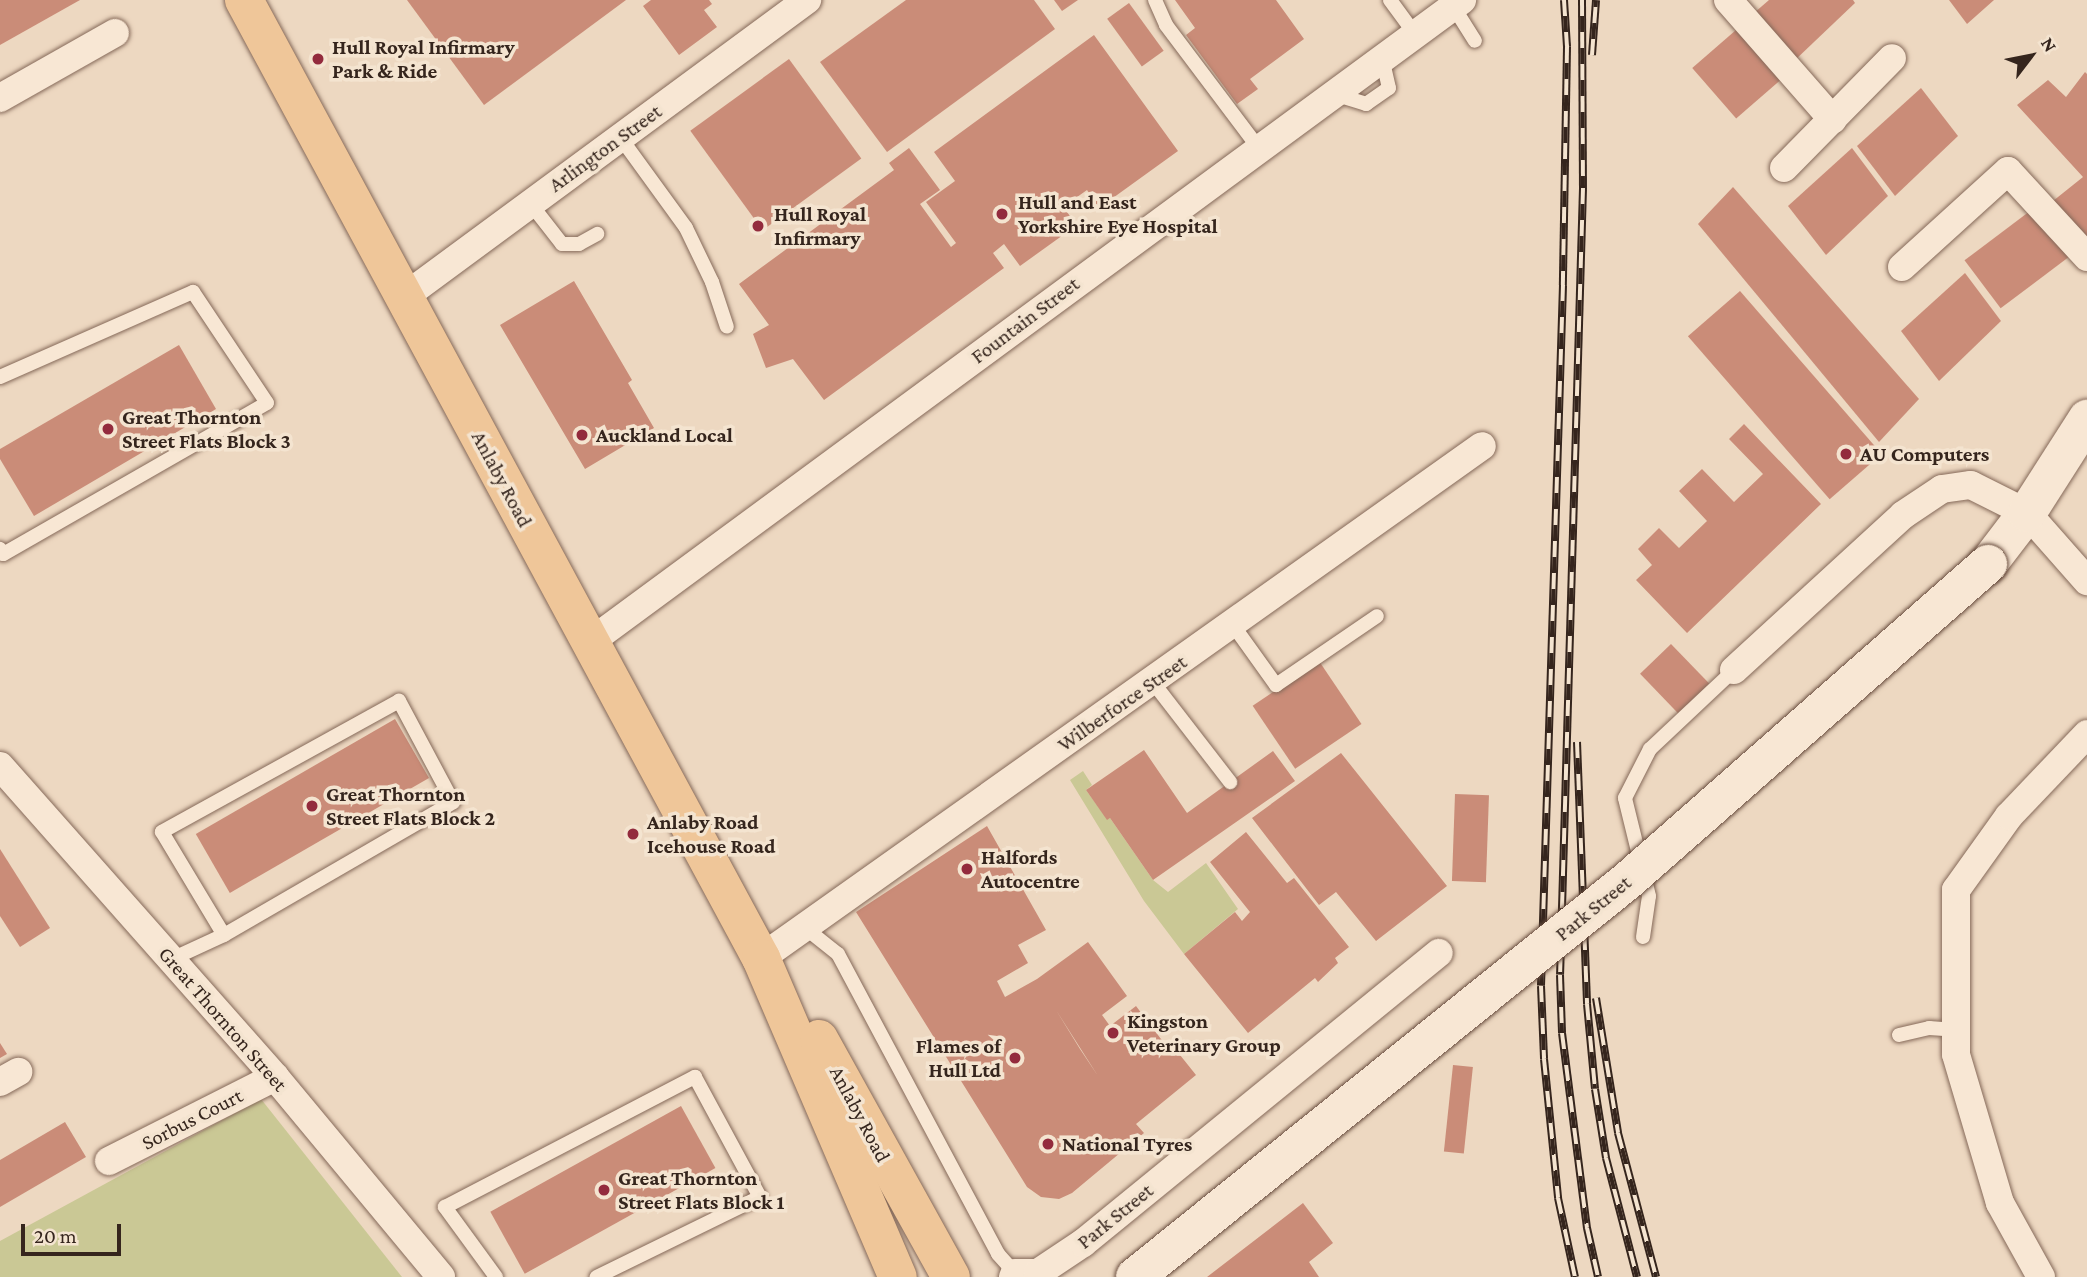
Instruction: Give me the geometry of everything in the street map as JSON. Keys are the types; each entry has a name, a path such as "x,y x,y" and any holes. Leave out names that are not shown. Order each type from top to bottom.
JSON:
{"main road":[{"name":"Anlaby Road","path":"244,0 761,958 894,1276"},
{"name":"Anlaby Road","path":"761,958 796,996 951,1277"}],"street":[{"name":"Arlington Street","path":"404,297 807,0"},
{"path":"1728,0 1832,120"},
{"name":"Fountain Street","path":"590,642 1258,147 1457,3"},
{"path":"0,98 115,33"},
{"path":"1784,168 1892,58"},
{"path":"1902,267 2008,171 2087,257"},
{"name":"Park Street","path":"1135,1277 1626,882 1988,564 2027,513 2087,419"},
{"name":"Wilberforce Street","path":"761,958 1482,446"},
{"path":"1734,670 1903,515 1942,489 1971,485 2027,513 2087,581"},
{"path":"2041,1277 2000,1203 1956,1054 1956,890 2009,816 2087,734"},
{"name":"Great Thornton Street","path":"0,766 275,1077 441,1277"},
{"name":"Park Street","path":"1014,1275 1038,1273 1083,1244 1439,953"},
{"name":"Sorbus Court","path":"109,1161 275,1077"}],"lane":[{"path":"1155,0 1166,25 1258,147"},
{"path":"1390,0 1415,34"},
{"path":"1457,3 1475,41"},
{"path":"620,137 687,228 712,282 727,327"},
{"path":"530,203 562,244 579,244 597,234"},
{"path":"0,377 193,292 267,403 2,554 0,549"},
{"path":"1233,625 1276,685 1377,616"},
{"path":"1643,937 1648,896 1625,798 1650,749 1734,670"},
{"path":"1153,681 1230,782"},
{"path":"172,959 224,935 453,802 399,701 162,832 224,935"},
{"path":"804,927 838,954 998,1254 1014,1275"},
{"path":"1899,1035 1929,1028 1956,1030"},
{"path":"496,1277 444,1208 695,1077 760,1197 597,1277"}],"shaded area":[{"path":"1083,771 1092,785 1086,790 1107,819 1110,818 1153,880 1168,892 1206,863 1238,909 1184,954 1144,901 1070,780"},
{"path":"261,1099 402,1277 0,1277 0,1241"}],"building":[{"path":"0,0 80,0 0,45"},
{"path":"407,0 626,0 484,105"},
{"path":"651,0 709,0 712,4 704,10 717,27 679,55 643,6"},
{"path":"906,0 1034,0 1055,29 887,152 820,62"},
{"path":"1054,0 1078,0 1062,11"},
{"path":"1175,0 1276,0 1304,39 1250,79 1258,89 1237,104 1186,35 1195,28"},
{"path":"1769,0 1853,0 1855,3 1793,62 1754,13"},
{"path":"1949,0 1994,0 1967,24"},
{"path":"1129,3 1164,51 1142,67 1107,19"},
{"path":"1736,30 1780,81 1736,119 1692,68"},
{"name":"Hull and East Yorkshire Eye Hospital","path":"1094,35 1178,151 1099,208 1087,190 1063,207 1077,225 1020,266 1004,244 993,253 1004,268 824,400 793,359 766,368 753,334 769,325 739,284 894,170 889,163 909,148 940,190 920,204 951,247 956,243 926,202 955,181 934,152"},
{"path":"789,59 861,159 763,230 690,131"},
{"path":"2085,72 2087,245 2053,201 2083,177 2017,105 2048,80 2066,97"},
{"path":"1921,88 1958,136 1895,196 1857,146"},
{"path":"1852,148 1888,196 1826,255 1788,206"},
{"path":"1733,187 1919,399 1879,442 1698,224"},
{"path":"2034,208 2070,256 2001,308 1965,260"},
{"path":"1965,273 2001,321 1939,381 1901,331"},
{"path":"574,281 632,380 628,383 654,428 585,469 500,325"},
{"path":"1740,291 1882,454 1830,499 1688,336"},
{"name":"Great Thornton Street Flats Block 3","path":"179,345 216,409 34,516 0,459 0,449"},
{"path":"1744,424 1821,504 1687,633 1636,580 1652,565 1638,549 1659,528 1679,548 1707,521 1679,491 1702,469 1734,502 1763,474 1729,439"},
{"path":"1671,644 1709,684 1678,713 1640,674"},
{"path":"1319,661 1361,724 1295,769 1253,706"},
{"name":"Great Thornton Street Flats Block 2","path":"395,719 429,778 230,893 196,834"},
{"path":"1144,750 1187,813 1273,751 1295,781 1153,880 1110,818 1107,820 1086,790"},
{"path":"1341,753 1447,886 1376,941 1336,892 1319,905 1252,818"},
{"path":"1455,794 1489,795 1486,882 1452,881"},
{"path":"987,826 1046,930 1018,945 1028,963 997,981 1005,997 1037,979 1088,942 1127,996 1102,1015 1110,1026 1136,1006 1164,1043 1168,1040 1196,1075 1136,1124 1144,1133 1072,1193 1059,1199 1041,1197 1027,1187 856,912"},
{"path":"1246,832 1287,883 1294,878 1349,947 1335,958 1338,963 1318,982 1315,978 1248,1033 1184,954 1235,912 1242,921 1250,912 1210,862"},
{"path":"0,849 50,928 20,947 0,916"},
{"path":"0,1043 7,1054 0,1058"},
{"path":"1453,1065 1473,1067 1464,1154 1444,1152"},
{"name":"Great Thornton Street Flats Block 1","path":"681,1106 715,1168 525,1274 490,1212"},
{"path":"65,1122 86,1157 0,1207 0,1160"},
{"path":"1303,1203 1333,1243 1309,1262 1319,1277 1207,1277"}],"railway":[{"path":"1564,0 1567,47 1563,285 1541,986 1544,1059 1558,1198 1575,1277"},
{"path":"1582,0 1583,188 1560,975 1562,1033 1587,1228 1598,1277"},
{"path":"1592,55 1596,0"},
{"path":"1577,742 1587,1004 1595,1089 1606,1158 1637,1277"},
{"path":"1596,998 1618,1133 1656,1277"}],"place":[{"name":"Hull Royal Infirmary Park & Ride","path":"318,59"},
{"name":"Hull and East Yorkshire Eye Hospital","path":"1002,214"},
{"name":"Hull Royal Infirmary","path":"758,226"},
{"name":"Great Thornton Street Flats Block 3","path":"108,429"},
{"name":"Auckland Local","path":"582,435"},
{"name":"AU Computers","path":"1846,454"},
{"name":"Great Thornton Street Flats Block 2","path":"312,806"},
{"name":"Anlaby Road Icehouse Road","path":"633,834"},
{"name":"Halfords Autocentre","path":"967,869"},
{"name":"Kingston Veterinary Group","path":"1113,1033"},
{"name":"Flames of Hull Ltd","path":"1015,1058"},
{"name":"National Tyres","path":"1048,1144"},
{"name":"Great Thornton Street Flats Block 1","path":"604,1190"}]}
